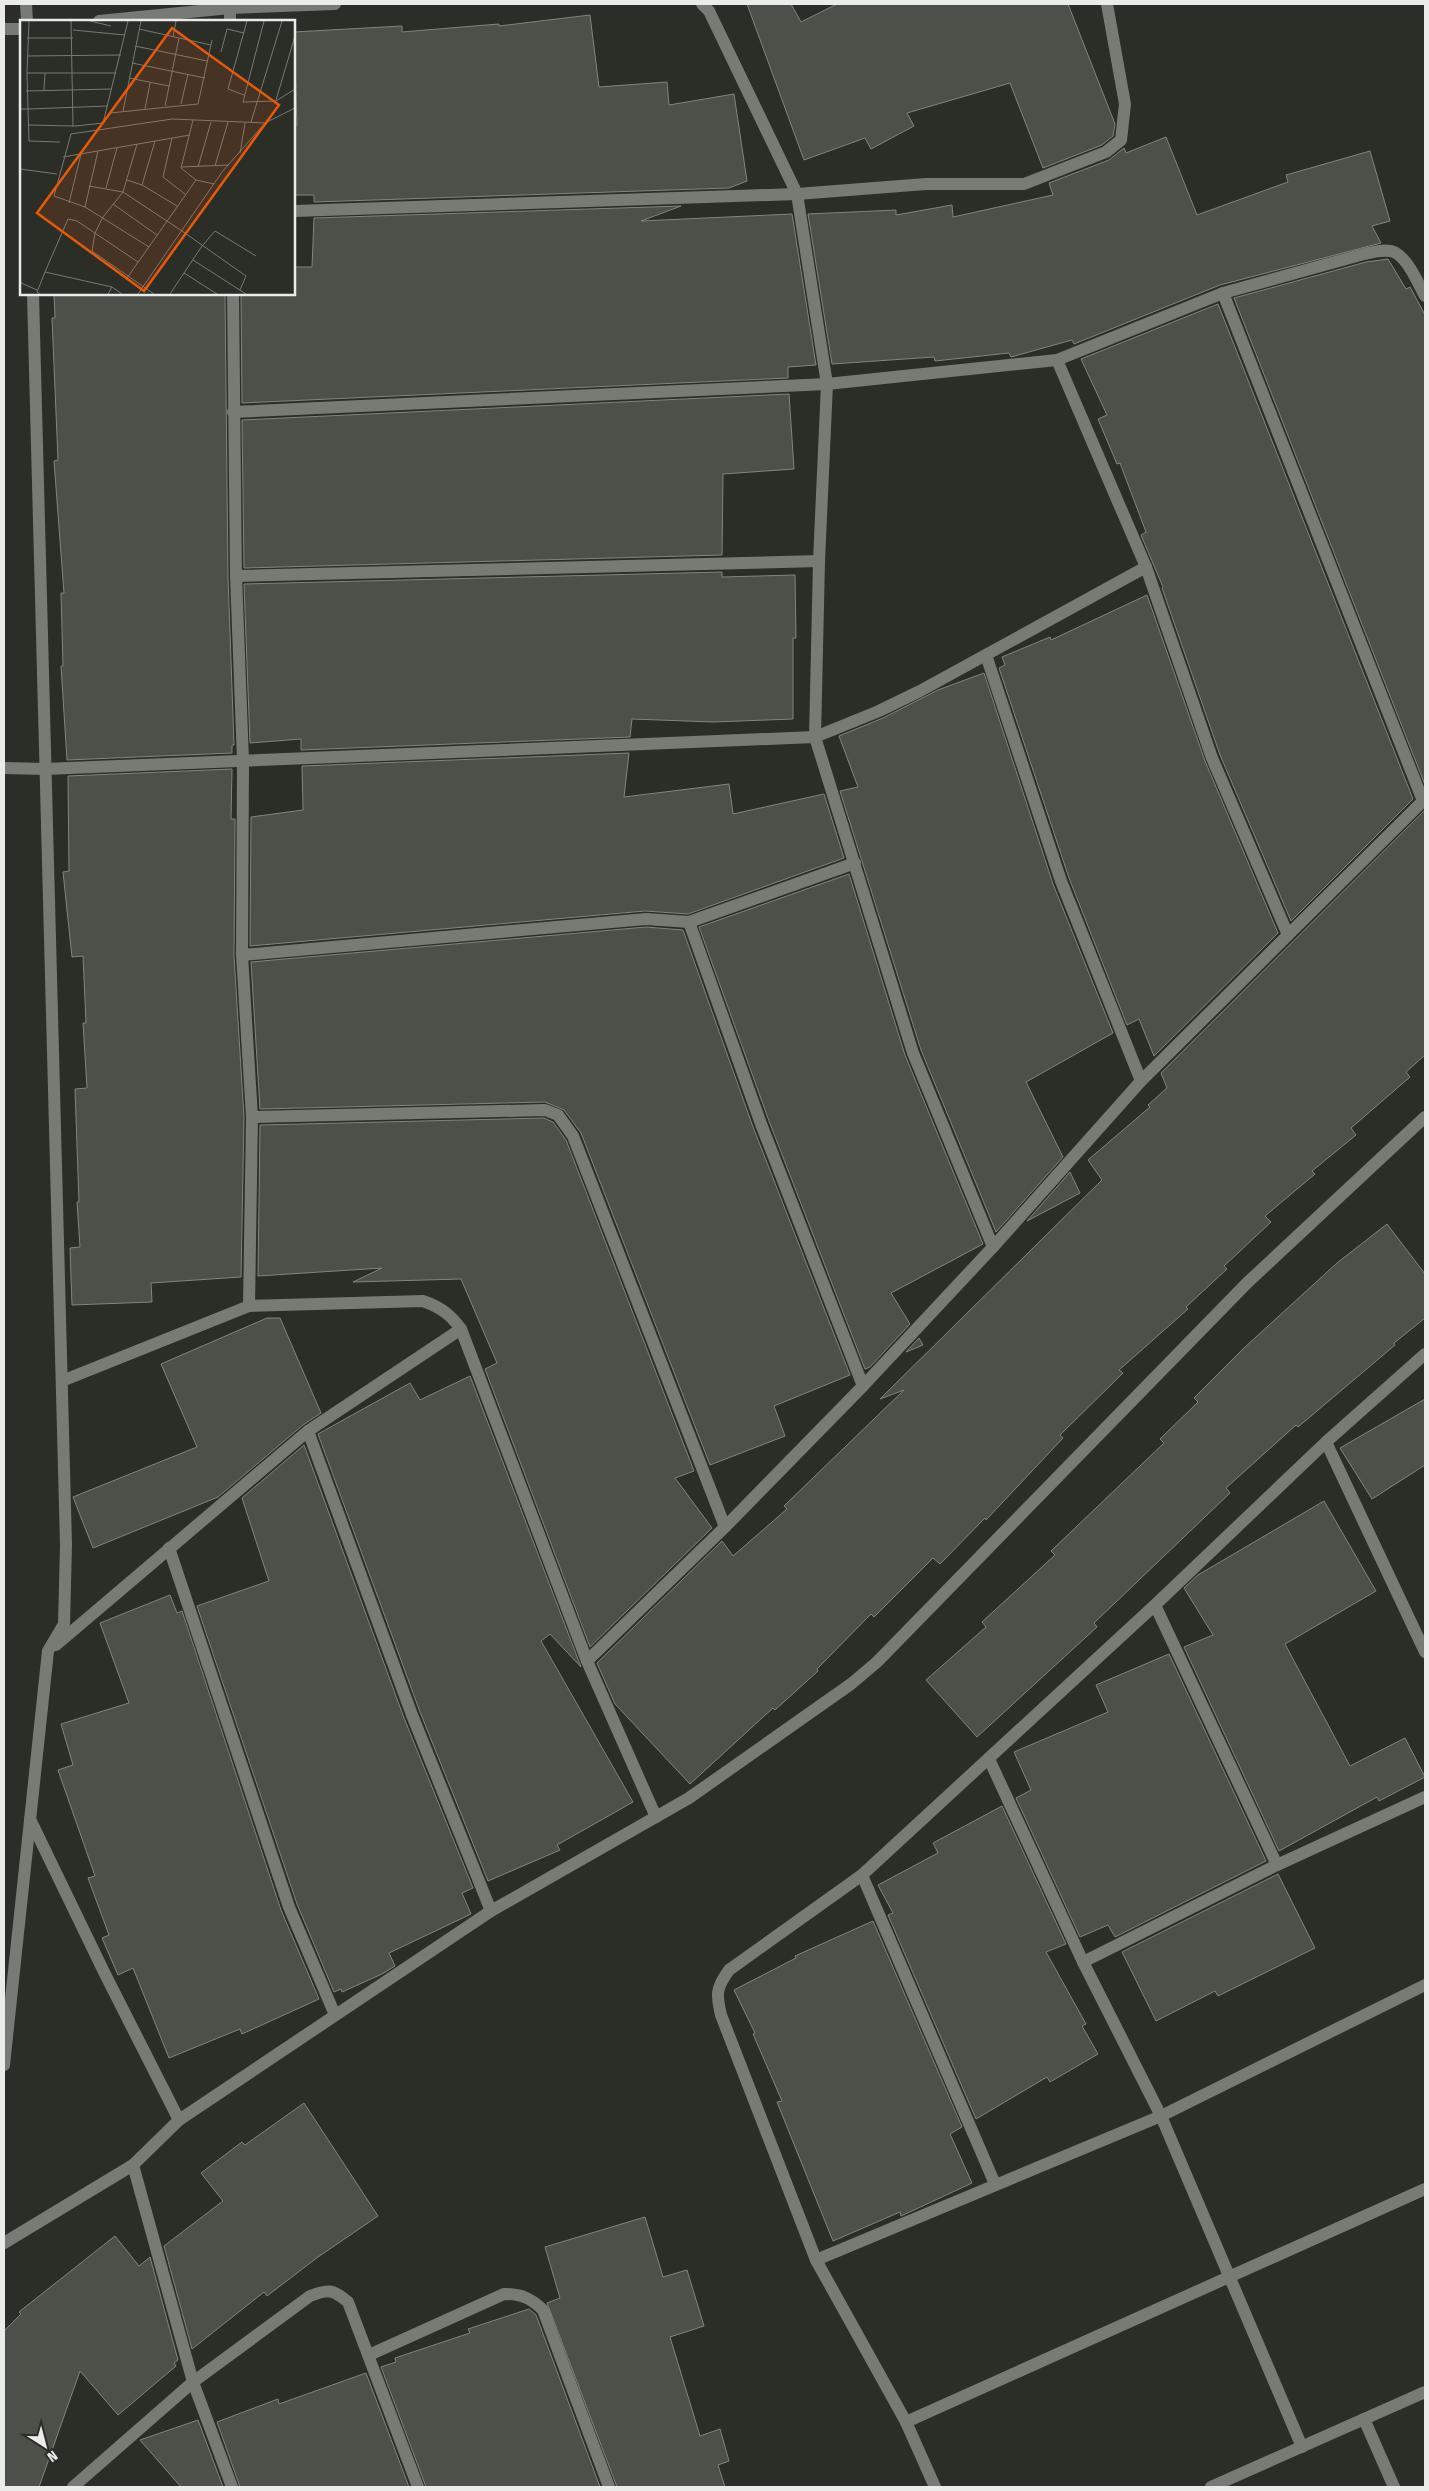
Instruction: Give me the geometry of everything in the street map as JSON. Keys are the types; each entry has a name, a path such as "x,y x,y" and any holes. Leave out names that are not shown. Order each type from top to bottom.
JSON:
{"street":[{"path":"26,4 27,20"},
{"path":"110,20 230,8 335,4"},
{"path":"702,4 709,11 797,194 827,384 819,561 815,737 913,1054 993,1247"},
{"path":"295,211 797,194 926,184 1024,184 1106,152 1121,140 1125,104 1107,4"},
{"path":"230,8 230,20"},
{"path":"4,29 20,29"},
{"path":"234,412 827,384 1057,360 1223,293 1364,254 1382,251 1395,253 1405,263 1425,296"},
{"path":"588,1661 725,1527 863,1386 993,1247 1140,1082 1424,800 1223,293"},
{"path":"4,2065 48,1651 64,1624 66,1545 33,295"},
{"path":"233,295 236,576 242,760 242,955 252,1117 249,1306"},
{"path":"1057,360 1146,567 1212,758 1288,936"},
{"path":"236,576 819,561"},
{"path":"4,768 45,768 815,737 879,711 986,655 1146,567"},
{"path":"986,655 1061,881 1140,1082"},
{"path":"242,955 646,919 689,922 855,863"},
{"path":"689,922 761,1124 863,1386"},
{"path":"252,1117 545,1110 558,1115 573,1136 725,1527"},
{"path":"4,2243 133,2165 179,2120 491,1911 697,1792 851,1684 877,1662 1247,1283 1425,1116"},
{"path":"62,1380 249,1306 423,1301 439,1307 451,1315 461,1329 588,1661 656,1817"},
{"path":"48,1651 308,1431 461,1329"},
{"path":"935,2487 906,2422 816,2260 721,2015 716,1997 719,1984 729,1970 862,1875 989,1759 1326,1442 1425,1354"},
{"path":"308,1431 412,1715 491,1911"},
{"path":"1326,1442 1425,1652"},
{"path":"169,1548 289,1907 335,2015"},
{"path":"1155,1604 1277,1865"},
{"path":"989,1759 1083,1962 1161,2116 1302,2448"},
{"path":"1083,1962 1277,1865 1425,1797"},
{"path":"30,1819 104,1972 179,2120"},
{"path":"862,1875 995,2184"},
{"path":"816,2260 1161,2116 1425,1985"},
{"path":"133,2165 193,2382 232,2487"},
{"path":"906,2422 1425,2189"},
{"path":"73,2487 193,2382 310,2296 323,2291 336,2292 348,2302 418,2487"},
{"path":"369,2355 504,2294 519,2294 535,2302 543,2310 609,2487"},
{"path":"1211,2487 1425,2392"},
{"path":"1364,2420 1394,2487"}],"building":[{"path":"747,4 791,4 801,22 837,4 1068,4 1115,124 1113,136 1102,145 1043,168 1010,83 907,113 914,126 871,149 865,138 804,160"},
{"path":"590,15 599,87 667,82 669,105 734,94 747,181 729,188 314,202 314,195 295,195 295,125 297,125 295,32 402,26 402,32 499,24 499,26"},
{"path":"1166,137 1197,215 1288,182 1286,175 1370,151 1390,221 1372,226 1381,243 1220,285 1074,344 1072,340 1011,357 1009,353 935,361 934,357 832,364 808,214 896,210 896,215 952,205 953,217 1053,195 1049,183 1109,160 1124,148 1126,153"},
{"path":"681,206 641,221 792,214 816,365 788,367 788,378 242,403 241,295 295,295 295,267 312,267 314,218"},
{"path":"1388,259 1406,289 1410,287 1425,315 1425,785 1234,298 1366,262"},
{"path":"54,295 225,295 228,576 234,745 232,745 232,753 67,760 61,666 63,666 61,593 64,593 54,461 58,460 52,318 55,318"},
{"path":"1218,304 1413,799 1291,921 1220,755 1163,587 1141,535 1146,532 1120,463 1117,464 1098,419 1107,415 1081,359"},
{"path":"789,394 794,469 723,474 722,555 244,568 242,420"},
{"path":"722,572 722,577 795,575 796,638 793,638 793,719 713,722 632,719 630,737 301,750 301,739 250,743 244,584"},
{"path":"1147,595 1205,761 1278,933 1154,1056 1139,1019 1127,1025 1069,878 999,668 1005,665 1002,657 1050,637 1051,640"},
{"path":"984,673 1053,884 1113,1033 1026,1082 1063,1157 996,1232 921,1050 840,791 858,787 839,736 883,718 938,690"},
{"path":"629,753 624,797 729,784 733,814 824,794 844,858 688,914 645,911 250,946 251,817 303,810 302,766"},
{"path":"232,769 231,819 235,819 234,956 244,1117 241,1277 151,1283 152,1302 72,1305 70,1248 80,1247 77,1202 79,1202 75,1089 87,1088 83,1023 86,1023 83,956 72,957 63,872 69,871 68,776"},
{"path":"1425,810 1425,1055 1406,1072 1410,1077 1351,1128 1356,1135 1312,1171 1315,1174 1265,1216 1271,1222 1224,1266 1227,1269 1186,1307 1188,1309 1119,1370 1123,1373 1060,1435 1063,1438 986,1520 985,1518 940,1564 933,1558 874,1617 871,1614 817,1669 818,1671 775,1710 773,1708 690,1784 615,1704 597,1663 722,1541 733,1556 787,1509 784,1506 904,1390 880,1399 1102,1180 1088,1160 1150,1107 1148,1105 1167,1088 1161,1073"},
{"path":"849,874 905,1055 983,1244 891,1293 910,1324 870,1367 865,1369 769,1121 699,927"},
{"path":"646,927 683,930 753,1127 850,1375 774,1406 785,1436 710,1465 581,1133 564,1110 545,1102 260,1109 251,962"},
{"path":"544,1118 553,1122 566,1140 694,1471 675,1478 712,1528 590,1647 485,1369 497,1363 461,1279 353,1282 382,1268 258,1276 260,1125"},
{"path":"1070,1172 1080,1193 1027,1221"},
{"path":"1387,1224 1425,1274 1425,1318 1298,1427 1296,1425 1226,1488 1230,1493 1094,1623 1097,1627 977,1737 926,1680 986,1627 982,1622 1055,1555 1051,1551 1164,1443 1160,1439 1198,1402 1194,1398 1244,1348 1337,1263"},
{"path":"267,1318 280,1318 321,1413 303,1425 218,1497 93,1548 73,1497 197,1447 161,1364"},
{"path":"919,1338 923,1345 906,1352"},
{"path":"470,1376 581,1667 550,1634 541,1641 633,1802 557,1845 560,1850 488,1881 420,1712 318,1434 410,1383 420,1400"},
{"path":"1425,1399 1425,1465 1372,1499 1340,1448"},
{"path":"304,1445 404,1718 473,1888 462,1893 471,1914 389,1953 395,1966 342,1992 341,1989 334,1992 297,1904 197,1606 269,1581 242,1498"},
{"path":"1324,1501 1376,1591 1285,1644 1350,1766 1405,1738 1425,1777 1379,1801 1377,1797 1279,1851 1184,1647 1213,1635 1184,1588 1198,1575"},
{"path":"170,1595 177,1613 182,1611 281,1910 319,1999 242,2034 240,2029 169,2058 133,1968 118,1975 102,1938 109,1935 88,1878 95,1876 58,1770 73,1765 61,1724 129,1703 100,1623"},
{"path":"1169,1654 1266,1861 1115,1937 1108,1925 1080,1937 1016,1798 1031,1790 1014,1752 1108,1712 1096,1685"},
{"path":"1002,1806 1066,1944 1046,1952 1086,2024 1082,2026 1098,2054 1050,2082 1047,2077 976,2119 888,1915 893,1913 878,1885 938,1853 933,1843"},
{"path":"1278,1874 1315,1948 1218,1996 1215,1991 1156,2021 1122,1952"},
{"path":"873,1921 962,2127 950,2134 972,2183 901,2216 900,2212 833,2241 777,2102 782,2101 753,2034 755,2033 734,1990 796,1958 795,1956"},
{"path":"304,2103 378,2216 318,2257 267,2296 264,2292 192,2349 164,2246 223,2201 201,2173 242,2142 245,2145"},
{"path":"645,2217 663,2277 687,2270 704,2326 670,2337 700,2436 720,2429 729,2461 718,2465 725,2487 617,2487 547,2303 560,2298 545,2247"},
{"path":"115,2236 139,2266 150,2257 178,2360 174,2363 176,2366 118,2415 80,2371 39,2487 4,2487 4,2331 21,2314 19,2312"},
{"path":"529,2309 536,2315 600,2487 426,2487 381,2367 396,2362 395,2358 470,2333 468,2329"},
{"path":"366,2373 409,2487 240,2487 217,2422 278,2399 279,2404"},
{"path":"198,2420 223,2487 181,2487 140,2440"}]}
